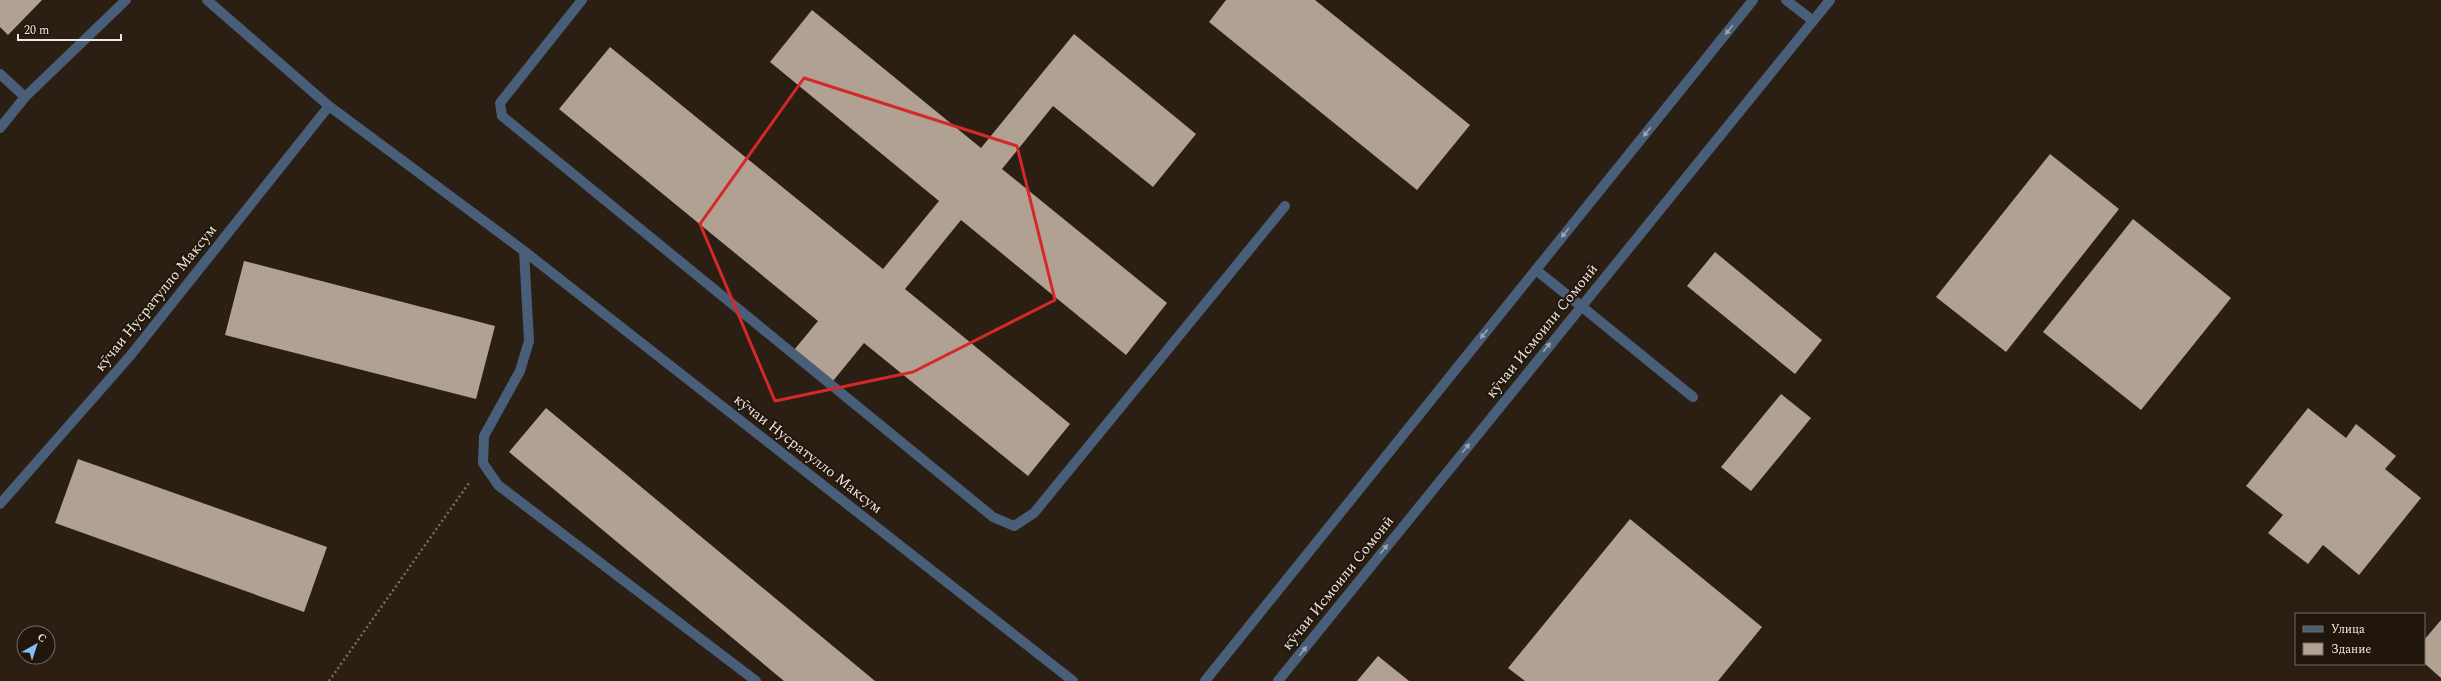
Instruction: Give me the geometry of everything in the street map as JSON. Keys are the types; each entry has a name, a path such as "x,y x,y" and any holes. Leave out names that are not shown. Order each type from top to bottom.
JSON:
{"street":[{"path":"0,128 25,97 126,0"},
{"name":"кӯчаи Нусратулло Максум","path":"207,0 329,106 524,251 1073,681"},
{"path":"582,0 500,103 502,116 993,517 1014,526 1034,513 1285,206"},
{"path":"1205,681 1753,0"},
{"path":"1786,0 1812,20"},
{"name":"кӯчаи Исмоили Сомонӣ","path":"1278,681 1812,20 1830,0"},
{"path":"0,74 25,97"},
{"name":"кӯчаи Нусратулло Максум","path":"0,504 130,356 329,106"},
{"path":"524,251 529,341 520,371 484,436 483,463 498,485 756,681"},
{"path":"1536,270 1693,397"}],"path":[{"path":"329,681 483,463"}],"highlighted area":[{"path":"804,78 1017,146 1055,300 913,372 775,401 700,224"}],"building":[{"path":"0,0 42,0 8,35 0,27"},
{"path":"1226,0 1315,0 1470,125 1417,190 1209,22"},
{"path":"812,10 981,148 1074,34 1196,134 1153,187 1053,106 1002,169 1167,303 1126,355 961,220 905,289 1070,424 1028,476 864,343 833,381 794,350 818,321 559,109 610,47 883,269 939,201 770,62"},
{"path":"2050,154 2119,209 2006,352 1936,297"},
{"path":"2133,219 2231,298 2141,410 2043,332"},
{"path":"1715,252 1822,340 1795,374 1687,286"},
{"path":"244,261 495,326 476,399 225,335"},
{"path":"1781,394 1811,418 1751,491 1721,467"},
{"path":"546,408 875,681 784,681 509,452"},
{"path":"2308,408 2346,438 2356,424 2396,456 2385,469 2421,498 2359,575 2323,545 2308,564 2268,533 2283,515 2246,486"},
{"path":"78,459 327,547 304,612 55,523"},
{"path":"1630,519 1762,627 1718,681 1525,681 1508,668"},
{"path":"2441,620 2441,678 2425,664 2425,639"},
{"path":"1378,656 1409,681 1357,681"}]}
